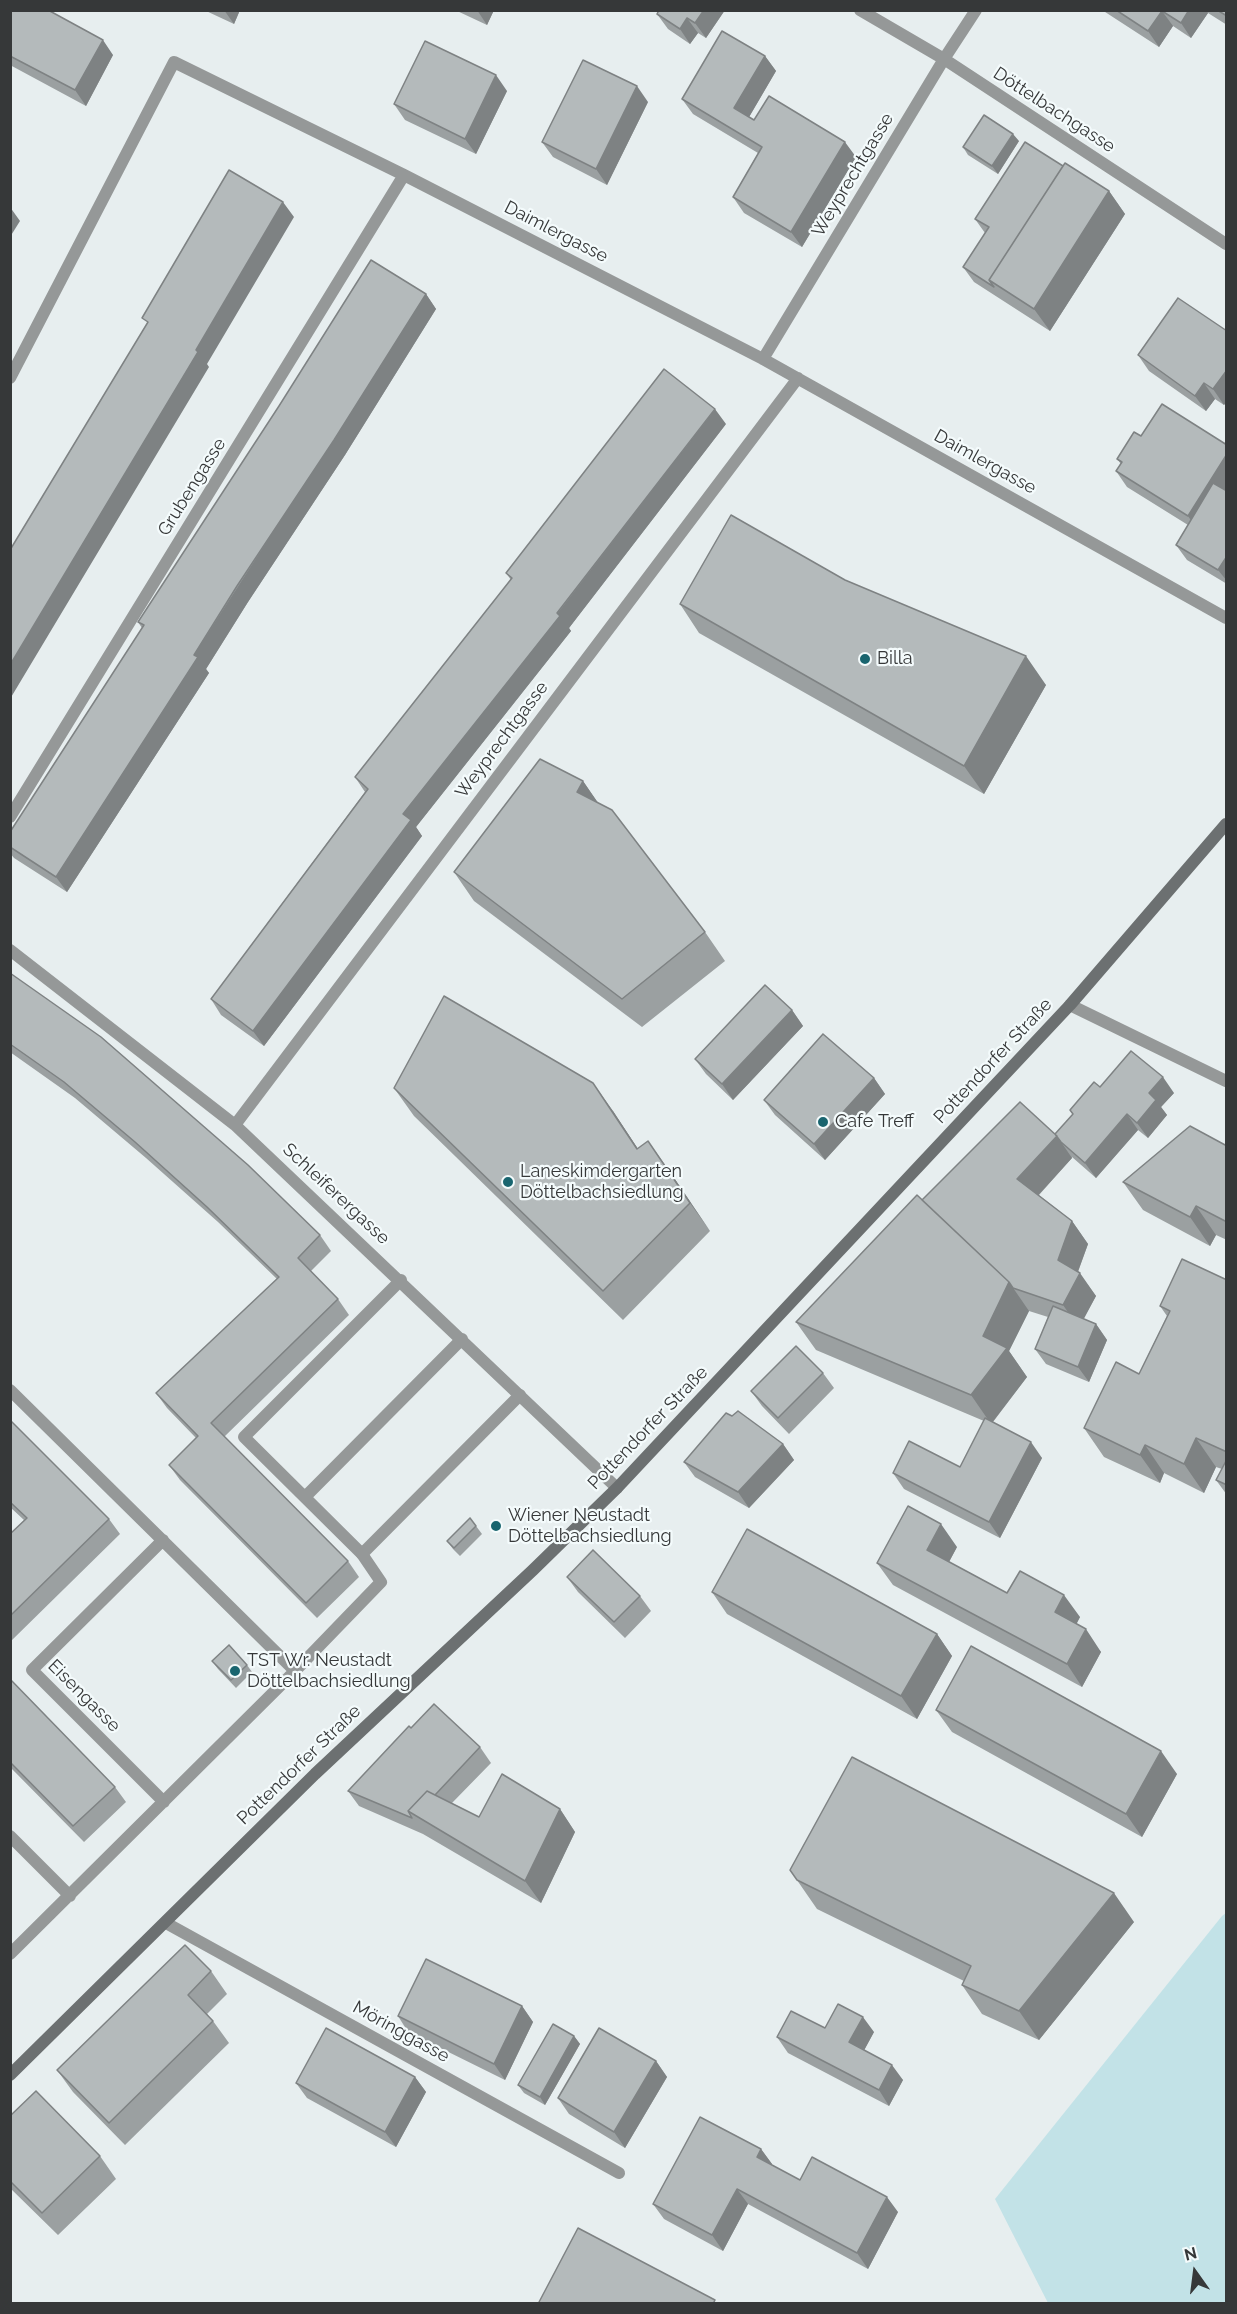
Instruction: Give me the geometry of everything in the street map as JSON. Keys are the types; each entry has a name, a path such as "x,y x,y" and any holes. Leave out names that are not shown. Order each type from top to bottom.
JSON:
{"main road":[{"name":"Pottendorfer Straße","path":"10,2075 331,1758 617,1488 1070,1005 1227,824"}],"street":[{"name":"Döttelbachgasse","path":"860,10 944,59 1227,244"},
{"name":"Weyprechtgasse","path":"763,358 976,10"},
{"name":"Daimlergasse","path":"10,378 174,62 404,175 763,358 1227,618"},
{"name":"Grubengasse","path":"10,817 404,175"},
{"name":"Weyprechtgasse","path":"235,1125 798,378"},
{"name":"Schleiferergasse","path":"10,950 235,1125 617,1488"},
{"path":"1070,1005 1227,1081"},
{"path":"10,1954 295,1671 381,1582 362,1554 244,1437 400,1280"},
{"path":"305,1497 462,1339"},
{"path":"10,1390 295,1671"},
{"path":"362,1554 520,1395"},
{"name":"Eisengasse","path":"163,1540 32,1670 164,1802"},
{"path":"10,1836 70,1896"},
{"name":"Möringgasse","path":"166,1923 619,2173"}],"shaded area":[{"path":"1226,1913 1226,2303 1048,2303 995,2199"}],"building":[{"path":"10,10 48,10 103,40 75,90 10,56"},
{"path":"659,10 704,10 695,23 687,18 680,29 657,14"},
{"path":"1116,10 1189,10 1181,23 1162,11 1148,31"},
{"path":"1217,10 1227,10 1227,16"},
{"path":"722,31 765,56 734,108 754,120 769,96 845,142 791,232 733,197 762,147 682,99"},
{"path":"425,41 496,75 465,139 394,104"},
{"path":"583,60 637,86 596,169 542,142"},
{"path":"984,115 1013,134 992,166 963,147"},
{"path":"1025,142 1063,166 989,280 994,287 963,267 989,227 975,219"},
{"path":"1065,163 1109,191 1034,309 989,280"},
{"path":"229,170 283,202 196,350 198,352 10,665 10,550 148,322 142,318"},
{"path":"371,260 426,294 334,440 237,586 194,655 198,657 56,877 10,847 10,832 144,625 138,622"},
{"path":"1178,298 1227,331 1227,370 1213,389 1204,383 1195,396 1138,355"},
{"path":"664,369 715,409 557,613 560,616 403,814 411,820 253,1031 211,999 368,789 355,777 512,578 506,573"},
{"path":"1162,404 1227,445 1227,454 1188,516 1116,471 1122,462 1117,459 1134,432 1141,436"},
{"path":"1213,483 1227,491 1227,556 1218,570 1176,545"},
{"name":"Billa","path":"731,515 845,580 1026,656 964,766 680,604"},
{"path":"540,759 583,781 577,792 612,810 705,932 622,999 454,872"},
{"path":"10,973 101,1037 248,1165 320,1235 298,1258 338,1299 211,1423 348,1561 306,1603 169,1465 198,1436 156,1393 279,1277 207,1207 135,1142 64,1082 10,1044"},
{"path":"765,985 792,1010 722,1084 695,1059"},
{"path":"444,996 593,1083 637,1149 648,1141 690,1203 603,1291 394,1088"},
{"path":"823,1034 874,1078 814,1144 764,1100"},
{"path":"1131,1051 1163,1077 1149,1093 1156,1100 1137,1123 1127,1114 1085,1163 1055,1134 1073,1114 1070,1110 1094,1082 1100,1087"},
{"path":"1020,1102 1057,1136 1017,1179 1072,1221 1058,1260 1080,1273 1063,1305 1013,1288 922,1200"},
{"path":"1190,1126 1227,1146 1227,1222 1196,1206 1190,1217 1123,1182"},
{"path":"917,1195 1009,1282 983,1336 1007,1348 971,1395 796,1322"},
{"path":"1182,1259 1227,1280 1227,1452 1196,1438 1184,1464 1145,1445 1140,1455 1084,1428 1116,1362 1139,1374 1170,1311 1160,1306"},
{"path":"1053,1306 1096,1324 1078,1367 1035,1349"},
{"path":"796,1346 823,1373 778,1418 751,1391"},
{"path":"738,1411 783,1444 738,1492 684,1462 726,1413 732,1416"},
{"path":"985,1418 1031,1442 989,1522 893,1473 909,1441 960,1467"},
{"path":"10,1420 109,1519 10,1616 10,1534 27,1518 10,1502"},
{"path":"1227,1459 1227,1485 1216,1480"},
{"path":"908,1506 941,1524 927,1550 1007,1593 1020,1571 1064,1595 1055,1612 1086,1629 1067,1664 877,1563"},
{"path":"470,1518 476,1526 454,1548 447,1541"},
{"path":"747,1529 937,1634 901,1696 712,1592"},
{"path":"593,1550 640,1596 614,1622 567,1577"},
{"path":"229,1645 247,1665 231,1680 212,1661"},
{"path":"971,1646 1161,1751 1126,1814 936,1710"},
{"path":"10,1679 115,1787 73,1826 10,1762"},
{"path":"434,1704 480,1747 435,1795 427,1791 408,1811 412,1818 348,1791 409,1726 411,1728"},
{"path":"852,1757 1114,1893 1019,2011 962,1985 971,1966 797,1880 790,1870"},
{"path":"502,1774 560,1809 525,1881 408,1811 427,1791 479,1817"},
{"path":"185,1945 211,1971 188,1995 213,2021 109,2123 57,2070"},
{"path":"426,1959 522,2006 494,2064 398,2016"},
{"path":"838,2004 863,2017 849,2042 892,2065 879,2090 777,2037 791,2011 825,2028"},
{"path":"553,2024 574,2036 540,2097 518,2085"},
{"path":"326,2028 415,2077 385,2132 296,2083"},
{"path":"599,2028 656,2061 614,2132 558,2098"},
{"path":"36,2091 100,2156 42,2213 10,2181 10,2116"},
{"path":"700,2117 761,2149 757,2157 800,2180 812,2157 887,2197 857,2253 737,2189 712,2235 653,2204"},
{"path":"578,2228 715,2300 713,2304 538,2304"}],"place":[{"name":"Billa","path":"865,659"},
{"name":"Cafe Treff","path":"823,1122"},
{"name":"Laneskimdergarten Döttelbachsiedlung","path":"508,1182"},
{"name":"Wiener Neustadt Döttelbachsiedlung","path":"496,1526"},
{"name":"TST Wr. Neustadt Döttelbachsiedlung","path":"235,1671"}]}
